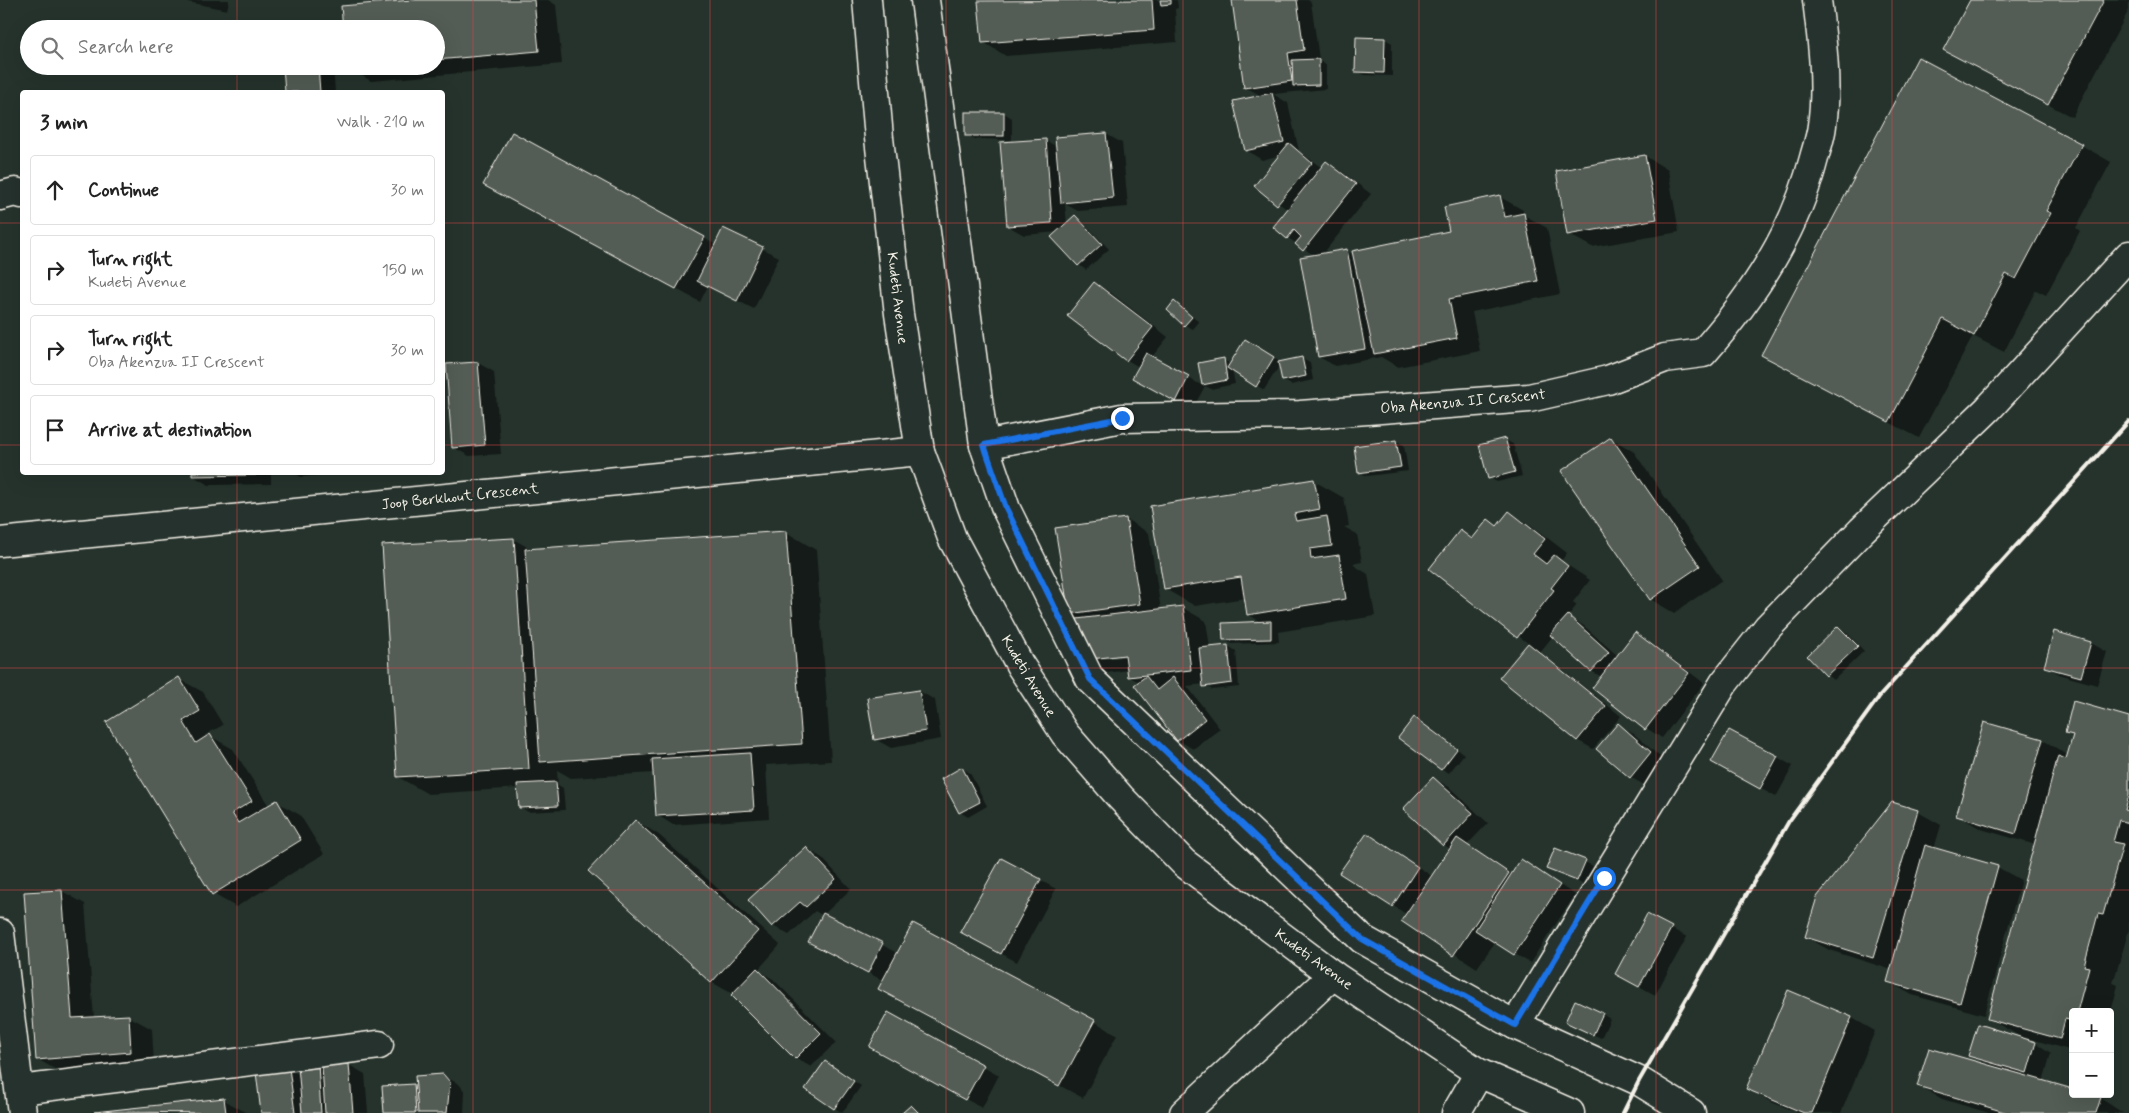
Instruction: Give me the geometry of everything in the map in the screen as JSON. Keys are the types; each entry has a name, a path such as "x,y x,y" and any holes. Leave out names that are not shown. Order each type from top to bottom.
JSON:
{"street":[{"name":"Kudeti Avenue","path":"867,0 899,314 920,451 952,538 1020,665 1065,734 1121,798 1184,863 1334,975 1479,1072 1570,1113"},
{"path":"925,0 984,445 1006,508 1090,679 1362,939 1515,1025 1639,1081 1691,1113"},
{"name":"Oba Akenzua II Crescent","path":"984,445 1122,418 1300,415 1529,398 1608,380 1665,358 1703,354 1734,317 1772,262 1806,192 1822,125 1823,74 1817,0"},
{"path":"0,196 15,192 20,193"},
{"path":"1515,1025 1724,683 1768,627 1862,530 1988,410 2129,256"},
{"name":"Joop Berkhout Crescent","path":"0,542 920,451"},
{"path":"0,933 21,1102 379,1045"},
{"path":"1184,1113 1334,975"},
{"path":"1456,1113 1479,1072"}],"building":[{"path":"412,0 534,0 539,51 445,59 445,20 342,20 341,6"},
{"path":"1152,0 1154,30 982,43 978,1"},
{"path":"1160,0 1171,0 1171,4 1161,5"},
{"path":"1232,0 1297,0 1304,50 1288,53 1292,81 1244,88"},
{"path":"1970,0 2104,0 2048,105 1943,50"},
{"path":"1356,37 1385,38 1384,73 1355,72"},
{"path":"1918,57 2082,144 2046,211 2051,213 2016,279 2006,274 1974,336 1943,319 1889,422 1761,355"},
{"path":"1319,59 1319,85 1293,86 1292,60"},
{"path":"284,75 319,75 320,90 285,90"},
{"path":"1272,93 1284,142 1245,151 1233,101"},
{"path":"965,112 1004,112 1004,136 965,136"},
{"path":"512,132 705,237 676,289 483,185"},
{"path":"1106,133 1113,198 1061,203 1055,137"},
{"path":"1046,139 1052,223 1007,226 1000,142"},
{"path":"1289,143 1312,163 1277,205 1254,186"},
{"path":"1645,155 1657,219 1567,235 1556,171"},
{"path":"1326,161 1356,184 1303,251 1295,244 1301,237 1294,230 1287,239 1273,227"},
{"path":"1500,195 1505,217 1524,213 1538,281 1449,299 1457,338 1374,354 1352,251 1449,231 1444,207"},
{"path":"1075,215 1102,244 1078,266 1051,237"},
{"path":"723,228 763,247 737,301 697,281"},
{"path":"1347,249 1365,349 1318,357 1300,257"},
{"path":"1094,282 1153,327 1126,361 1067,316"},
{"path":"1174,301 1192,317 1184,326 1167,310"},
{"path":"1245,339 1274,357 1256,387 1227,368"},
{"path":"1146,353 1189,376 1176,402 1132,378"},
{"path":"1302,357 1306,376 1282,381 1278,362"},
{"path":"1224,358 1227,380 1202,385 1198,363"},
{"path":"478,362 485,445 452,448 446,364"},
{"path":"1611,437 1700,566 1650,600 1561,471"},
{"path":"1505,438 1515,472 1488,479 1479,445"},
{"path":"1396,440 1401,467 1358,473 1354,446"},
{"path":"192,475 256,475 192,476"},
{"path":"1314,479 1320,509 1294,514 1296,521 1327,516 1332,546 1310,549 1311,559 1339,555 1346,599 1247,615 1241,577 1164,589 1150,506"},
{"path":"1509,511 1545,539 1533,554 1546,564 1554,555 1568,566 1551,588 1554,590 1517,638 1429,569 1460,530 1472,539 1488,519 1497,526"},
{"path":"1126,518 1140,604 1069,614 1055,528"},
{"path":"786,531 802,744 540,762 525,549"},
{"path":"514,538 529,769 397,777 382,545"},
{"path":"1183,606 1191,670 1128,677 1125,655 1082,660 1077,619"},
{"path":"1568,615 1609,652 1591,672 1550,635"},
{"path":"1271,621 1271,639 1223,640 1222,623"},
{"path":"1838,626 1858,646 1826,676 1807,656"},
{"path":"2054,631 2091,642 2081,677 2044,667"},
{"path":"1635,632 1689,673 1645,730 1592,688"},
{"path":"1528,643 1606,706 1577,741 1499,678"},
{"path":"1228,645 1232,683 1203,687 1199,648"},
{"path":"1146,676 1157,690 1173,677 1205,719 1177,741 1134,685"},
{"path":"179,677 200,711 183,721 196,743 210,734 252,801 232,813 238,823 277,800 301,840 212,895 106,722"},
{"path":"919,690 926,731 874,740 867,698"},
{"path":"2073,701 2129,717 2129,795 2125,810 2129,811 2129,823 2119,820 2113,842 2123,844 2103,915 2098,914 2084,966 2089,967 2078,1008 2069,1008 2069,1020 2065,1019 2060,1039 1987,1019 2058,756 2066,759 2073,735 2065,733"},
{"path":"1414,717 1457,749 1441,770 1398,738"},
{"path":"1984,722 2043,739 2016,834 1956,816"},
{"path":"1618,723 1651,752 1630,778 1596,749"},
{"path":"1729,730 1778,756 1760,789 1711,762"},
{"path":"750,753 754,810 656,816 652,759"},
{"path":"962,767 980,802 959,813 941,779"},
{"path":"1433,777 1473,813 1443,846 1403,809"},
{"path":"556,782 558,806 519,808 517,784"},
{"path":"1892,802 1918,810 1873,958 1805,937 1817,897"},
{"path":"635,820 758,931 711,983 588,871"},
{"path":"1367,833 1418,867 1392,907 1339,873"},
{"path":"1457,838 1509,873 1453,956 1401,921"},
{"path":"1925,845 1998,866 1960,1003 1887,982"},
{"path":"806,847 836,879 806,907 800,902 772,927 748,900"},
{"path":"1555,848 1586,860 1577,881 1546,869"},
{"path":"1001,858 1041,879 1001,954 960,932"},
{"path":"1521,859 1560,885 1514,955 1475,930"},
{"path":"62,890 72,1018 129,1015 131,1052 36,1060 24,892"},
{"path":"823,913 883,943 868,973 808,942"},
{"path":"1647,914 1672,927 1639,987 1615,974"},
{"path":"913,923 1095,1020 1059,1086 878,989"},
{"path":"757,968 821,1033 795,1059 731,995"},
{"path":"1788,990 1852,1017 1812,1113 1804,1113 1746,1089"},
{"path":"1575,1000 1603,1013 1593,1035 1565,1022"},
{"path":"888,1012 984,1065 965,1100 869,1047"},
{"path":"1978,1024 2036,1042 2027,1073 1968,1056"},
{"path":"1929,1048 2069,1088 2069,1098 2101,1098 2096,1113 2008,1113 1917,1086"},
{"path":"825,1061 854,1081 834,1109 805,1089"},
{"path":"318,1064 321,1113 302,1113 298,1066"},
{"path":"349,1064 353,1113 325,1113 322,1066"},
{"path":"289,1068 295,1113 261,1113 256,1072"},
{"path":"443,1074 450,1082 447,1113 418,1113 415,1076"},
{"path":"414,1084 416,1113 384,1113 382,1086"},
{"path":"224,1098 226,1113 94,1112"},
{"path":"911,1105 919,1113 902,1113"}],"railway":[{"path":"1623,1113 1639,1081 1789,821 1879,697 2129,421"}],"route":[{"path":"1122,418 984,445 1006,508 1090,679 1362,939 1515,1025 1604,878"}]}
